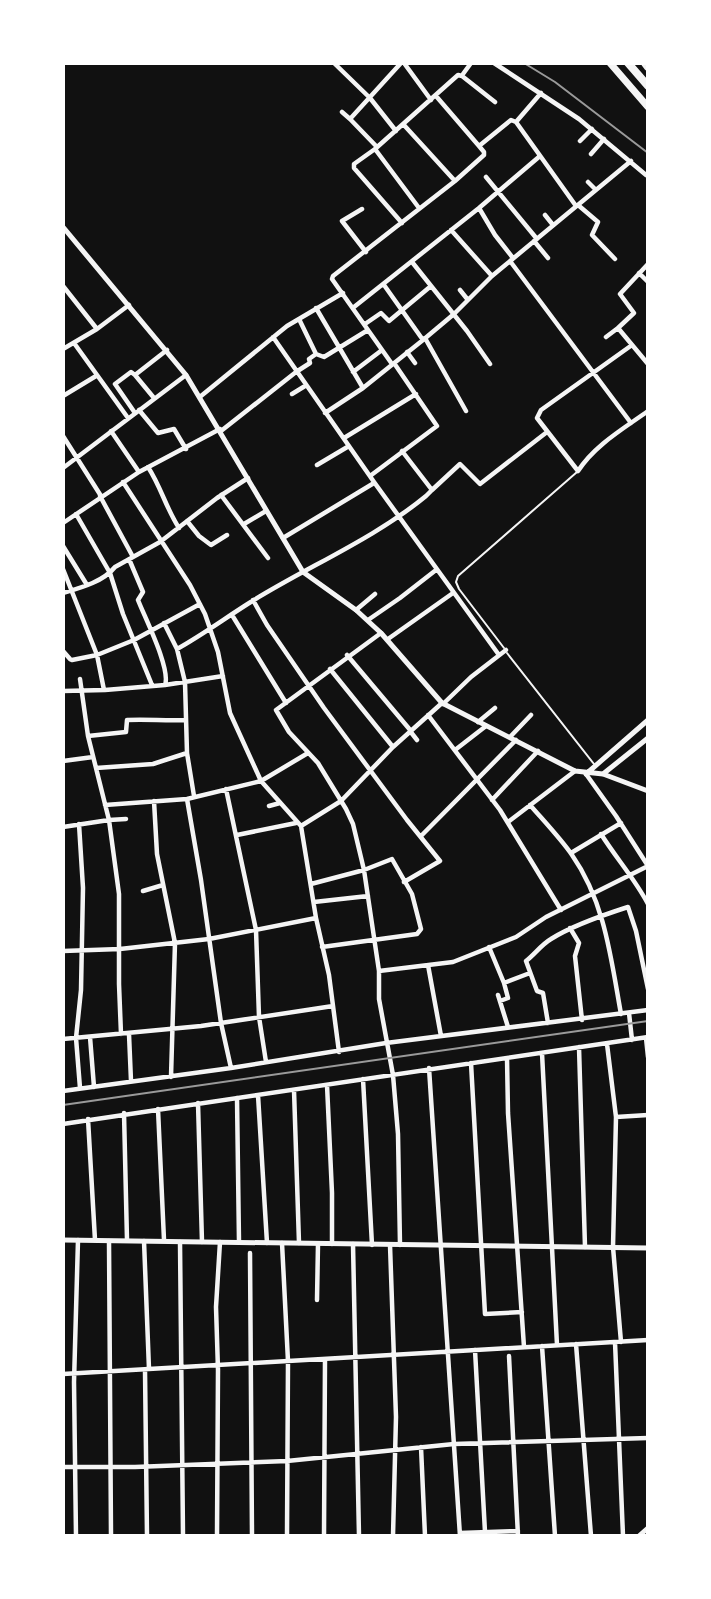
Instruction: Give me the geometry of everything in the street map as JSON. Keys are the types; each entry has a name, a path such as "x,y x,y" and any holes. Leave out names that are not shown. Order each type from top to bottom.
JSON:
{"highway":[{"path":"610,63 648,107"},
{"path":"628,63 648,87"}],"street":[{"path":"334,63 370,97 396,131"},
{"path":"350,119 402,63 484,152 484,155 455,181 333,276 332,279 437,426 370,476"},
{"path":"463,74 471,63"},
{"path":"495,63 592,129 646,175"},
{"path":"402,223 353,166 460,75 495,102"},
{"path":"516,122 541,93"},
{"path":"342,112 376,148 419,208"},
{"path":"479,146 511,120 516,122 577,205 598,222 592,235 615,259"},
{"path":"403,124 455,181"},
{"path":"580,141 592,129"},
{"path":"591,154 604,139"},
{"path":"354,307 540,156"},
{"path":"325,413 363,388 424,339 492,276 631,161"},
{"path":"486,177 548,258"},
{"path":"588,182 596,190"},
{"path":"479,208 495,235 631,423"},
{"path":"362,209 342,221 366,252"},
{"path":"545,215 553,225"},
{"path":"63,227 167,350 201,396 303,572 356,610 381,632 442,703 575,771 603,774 648,791"},
{"path":"451,230 492,276"},
{"path":"412,262 490,363"},
{"path":"606,337 634,313 620,294 648,264"},
{"path":"639,273 648,282"},
{"path":"384,285 424,339 466,411"},
{"path":"63,286 97,329"},
{"path":"365,324 381,313 389,321 431,286"},
{"path":"460,290 468,300"},
{"path":"201,396 273,337 343,293"},
{"path":"64,347 97,329 129,305"},
{"path":"316,308 363,388"},
{"path":"299,319 316,354 324,357 369,329"},
{"path":"618,328 648,364"},
{"path":"237,835 298,825 341,801 410,731 471,677 503,653 436,570 273,337"},
{"path":"74,342 128,418"},
{"path":"632,345 537,414 537,418 578,471 586,458 612,435 648,411"},
{"path":"135,375 167,350"},
{"path":"353,372 382,350"},
{"path":"407,352 415,363"},
{"path":"63,523 139,472 221,430 310,363 309,359 316,354"},
{"path":"154,398 131,372 114,384 158,433 174,429 186,449"},
{"path":"63,468 186,375"},
{"path":"63,396 96,376"},
{"path":"292,394 305,386"},
{"path":"344,438 416,394"},
{"path":"111,431 139,472"},
{"path":"177,649 211,630 253,600 398,515 432,491 460,464 481,484 547,432"},
{"path":"63,436 100,496 131,558 142,592 138,600 152,631 167,678 166,685"},
{"path":"317,465 349,446"},
{"path":"402,451 432,491"},
{"path":"148,467 164,494 167,510 179,528"},
{"path":"63,593 110,573 115,567 160,542 221,495 248,478"},
{"path":"123,482 200,604 211,630 230,713 261,781 298,825 329,975 340,1052"},
{"path":"282,539 374,482"},
{"path":"221,495 268,558"},
{"path":"244,524 266,510"},
{"path":"76,514 110,573 123,614 152,685"},
{"path":"187,522 211,545 227,535"},
{"path":"63,545 87,585"},
{"path":"63,569 97,655 104,690"},
{"path":"368,620 436,570"},
{"path":"388,639 453,593"},
{"path":"356,610 375,594"},
{"path":"253,600 309,685 385,791 440,861 404,883"},
{"path":"67,656 97,655 134,640 200,604"},
{"path":"232,615 286,703"},
{"path":"164,623 177,649 185,682 187,753 194,796"},
{"path":"381,632 276,710 289,732 318,763 341,801 353,824 364,870 379,971 379,999 393,1075 398,1134 400,1245"},
{"path":"347,655 417,740"},
{"path":"330,669 393,747"},
{"path":"63,691 166,685 223,676"},
{"path":"80,679 93,757 108,820 119,894 121,1034"},
{"path":"478,722 495,708"},
{"path":"428,715 508,822 561,910"},
{"path":"421,836 513,739 531,715"},
{"path":"89,736 126,732 127,720 186,720"},
{"path":"586,774 648,720"},
{"path":"455,750 486,726"},
{"path":"603,774 648,738"},
{"path":"492,800 538,751"},
{"path":"96,768 153,764 187,753"},
{"path":"105,805 187,799 261,781 308,753"},
{"path":"63,761 93,757"},
{"path":"508,822 575,771"},
{"path":"379,971 453,962 516,936 561,910 648,867 586,774"},
{"path":"226,789 256,930 259,1017 266,1062"},
{"path":"187,799 230,1068"},
{"path":"154,801 157,854 175,943 171,1077"},
{"path":"269,806 280,803"},
{"path":"530,805 570,853 592,894 602,917 621,1014"},
{"path":"63,827 125,819"},
{"path":"570,853 621,823"},
{"path":"79,824 83,888 81,990 76,1038 80,1088"},
{"path":"601,834 648,904"},
{"path":"310,884 364,870 391,859 412,894 421,929 416,934 322,947"},
{"path":"143,891 163,885"},
{"path":"314,902 368,896"},
{"path":"548,1023 543,993 537,991 526,961 538,952 543,944 570,928 628,907 648,989"},
{"path":"63,951 120,949 209,939 316,918"},
{"path":"570,928 579,944 575,956 582,1020"},
{"path":"489,947 508,998 500,1002"},
{"path":"428,965 441,1037"},
{"path":"504,983 530,972"},
{"path":"498,995 508,1027"},
{"path":"63,1039 221,1023 333,1006"},
{"path":"63,1091 340,1052 386,1043 648,1010"},
{"path":"629,1013 632,1040"},
{"path":"129,1034 131,1081"},
{"path":"90,1037 94,1087"},
{"path":"63,1124 647,1037 648,1058"},
{"path":"607,1044 616,1117 613,1247 623,1536"},
{"path":"579,1047 585,1247"},
{"path":"542,1053 557,1345"},
{"path":"507,1058 508,1113 524,1348"},
{"path":"471,1063 485,1314 522,1312"},
{"path":"429,1068 460,1534 518,1534 509,1356"},
{"path":"363,1079 372,1245"},
{"path":"327,1084 332,1244"},
{"path":"294,1090 299,1243"},
{"path":"258,1095 267,1243"},
{"path":"237,1098 239,1242"},
{"path":"198,1103 202,1242"},
{"path":"158,1109 164,1240"},
{"path":"124,1113 127,1240"},
{"path":"616,1117 648,1115"},
{"path":"88,1119 95,1240"},
{"path":"63,1240 648,1248"},
{"path":"76,1536 78,1240"},
{"path":"144,1240 147,1536"},
{"path":"109,1241 111,1536"},
{"path":"180,1242 183,1536"},
{"path":"217,1536 216,1307 220,1242"},
{"path":"282,1243 288,1361 287,1536"},
{"path":"317,1244 317,1300"},
{"path":"353,1244 359,1536"},
{"path":"390,1245 396,1417 393,1536"},
{"path":"250,1253 253,1363 252,1536"},
{"path":"63,1374 648,1340"},
{"path":"576,1344 591,1536"},
{"path":"542,1346 555,1536"},
{"path":"475,1350 485,1532"},
{"path":"324,1536 325,1359"},
{"path":"63,1467 287,1461 454,1444 648,1438"},
{"path":"421,1447 425,1536"},
{"path":"639,1536 648,1528"}],"lane":[{"path":"578,471 458,576 456,582 503,653 596,765"}],"railway":[{"path":"524,63 555,82 648,153"},
{"path":"63,1105 648,1021"}]}
